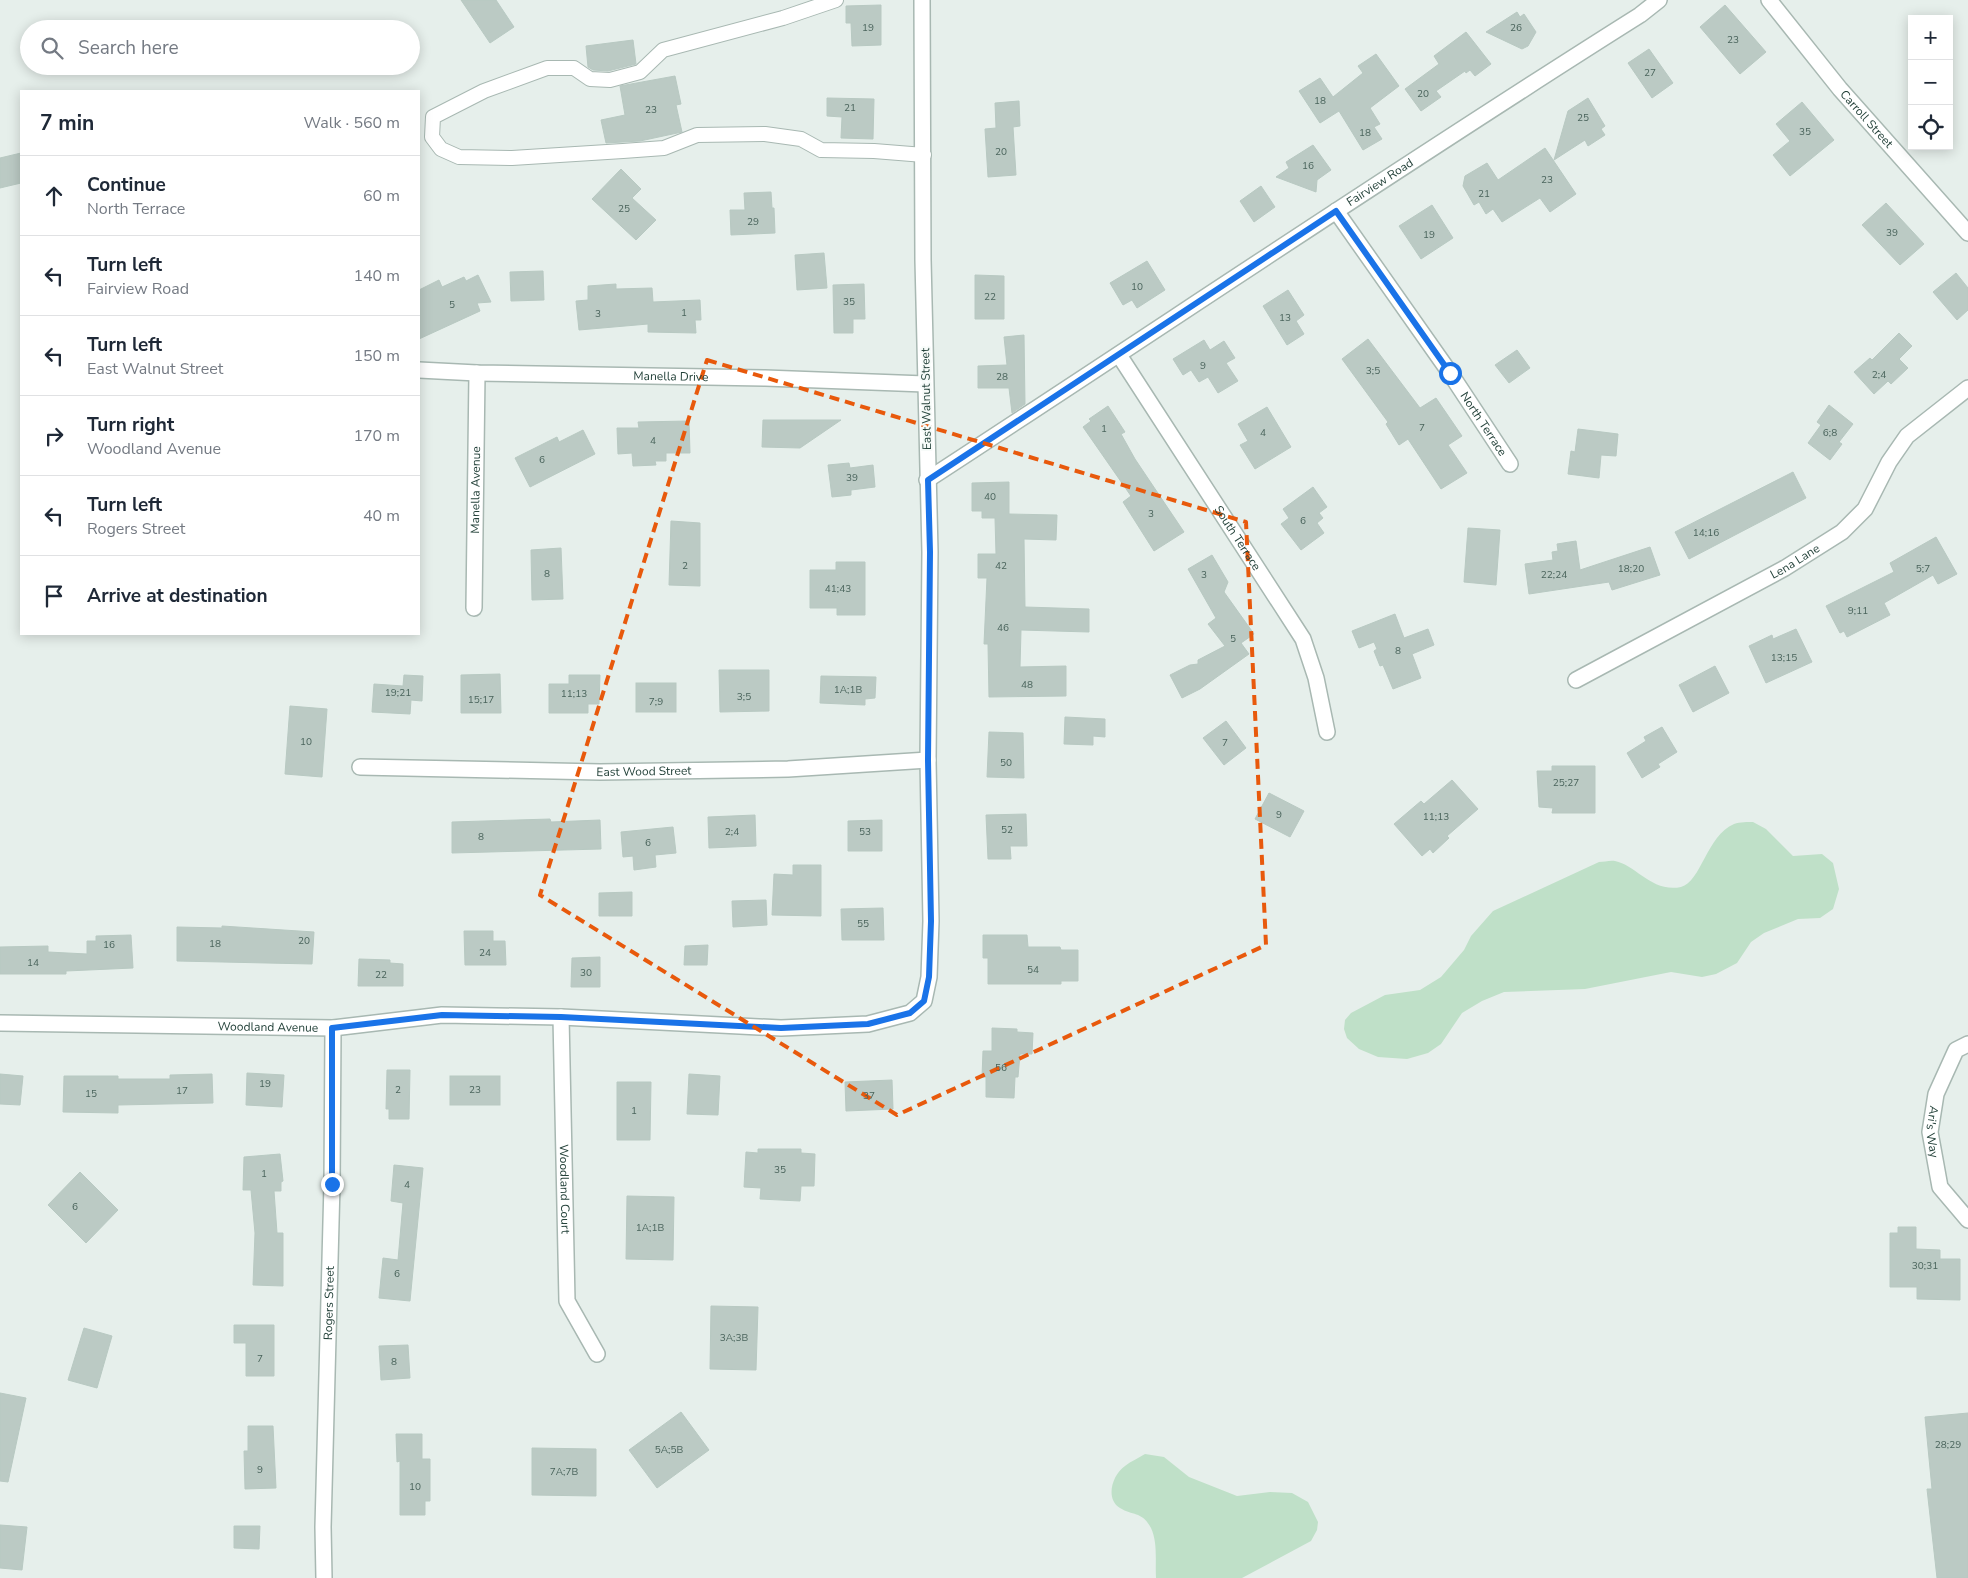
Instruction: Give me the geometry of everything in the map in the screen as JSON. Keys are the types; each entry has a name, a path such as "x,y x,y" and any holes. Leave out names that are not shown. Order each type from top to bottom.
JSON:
{"street":[{"name":"East Walnut Street","path":"919,1006 924,1001 929,977 931,921 928,760 930,552 925,384 922,0"},
{"name":"Fairview Road","path":"928,480 1120,355 1454,132 1640,15 1659,0"},
{"name":"Carroll Street","path":"1770,0 1840,89 1968,233"},
{"name":"North Terrace","path":"1336,211 1450,373 1510,464"},
{"name":"South Terrace","path":"1120,355 1303,639 1316,678 1326,732"},
{"name":"Manella Drive","path":"420,370 477,373 765,378 925,384"},
{"name":"Manella Avenue","path":"474,608 477,373"},
{"name":"Lena Lane","path":"1576,680 1785,568 1842,532 1865,509 1889,462 1907,436 1968,388"},
{"name":"East Wood Street","path":"360,767 600,772 788,769 928,760"},
{"name":"Woodland Avenue","path":"0,1023 332,1028 442,1015 561,1017 781,1028 868,1024 910,1013 919,1006"},
{"name":"Woodland Court","path":"561,1017 567,1301 597,1354"},
{"name":"Rogers Street","path":"324,1578 323,1527 332,1184 332,1028"},
{"name":"Ari's Way","path":"1968,1044 1956,1050 1936,1094 1930,1132 1940,1187 1968,1220"}],"lane":[{"path":"836,0 784,18 663,50 640,72 610,80 590,79 574,68 547,68 484,91 433,117 432,137 440,149 459,157 512,158 623,152 664,148 697,135 765,134 801,139 821,150 874,151 924,155"}],"highlighted area":[{"path":"707,360 1246,522 1266,945 897,1115 540,895"}],"green space":[{"path":"1753,822 1766,829 1793,856 1822,854 1833,863 1839,889 1833,909 1820,918 1798,919 1764,933 1751,942 1737,963 1716,974 1702,977 1671,972 1585,989 1504,992 1482,1001 1462,1013 1441,1044 1428,1053 1407,1059 1378,1057 1359,1049 1347,1038 1344,1029 1345,1020 1351,1013 1385,995 1420,990 1441,977 1464,950 1471,936 1493,911 1599,862 1615,861 1661,886 1681,887 1694,877 1711,847 1725,830 1736,823"},
{"path":"1145,1454 1164,1457 1189,1477 1237,1496 1270,1492 1292,1493 1308,1502 1318,1522 1317,1530 1311,1541 1242,1578 1156,1578 1155,1546 1151,1528 1141,1516 1120,1508 1115,1504 1112,1493 1114,1481 1120,1470"}],"building":[{"path":"461,0 496,0 514,27 490,43"},
{"path":"881,5 881,45 852,46 851,23 846,23 846,6"},
{"path":"1725,5 1766,52 1740,74 1700,27"},
{"path":"1517,12 1520,17 1524,14 1536,32 1528,46 1522,49 1486,32"},
{"path":"1466,32 1491,64 1475,76 1470,70 1466,73 1465,71 1436,91 1441,97 1421,111 1405,89 1439,64 1434,56"},
{"path":"633,40 636,64 608,71 593,70 588,67 586,46"},
{"path":"1649,49 1673,83 1652,98 1628,63"},
{"path":"1376,54 1399,86 1370,108 1380,124 1374,127 1382,139 1363,150 1339,111 1320,123 1299,91 1320,78 1333,97 1363,73 1358,66"},
{"path":"675,76 681,104 676,105 682,132 640,141 606,143 601,120 625,115 620,86"},
{"path":"827,98 874,99 873,139 841,138 842,117 827,116"},
{"path":"1588,98 1605,126 1601,129 1605,135 1588,146 1585,140 1554,160 1568,111"},
{"path":"1019,101 1020,126 1013,127 1016,175 988,177 985,129 996,128 995,103"},
{"path":"1802,102 1834,140 1790,176 1773,155 1790,141 1776,124"},
{"path":"1313,145 1331,170 1317,180 1316,192 1276,177 1289,168 1286,162"},
{"path":"1545,148 1576,194 1550,212 1540,198 1502,222 1493,209 1486,214 1479,202 1474,205 1463,186 1465,176 1487,163 1498,180"},
{"path":"20,153 20,183 0,188 0,158"},
{"path":"621,169 641,189 632,198 656,220 636,240 592,199"},
{"path":"1261,186 1275,207 1254,222 1240,201"},
{"path":"771,192 775,233 731,235 730,210 745,210 744,193"},
{"path":"1886,203 1924,244 1900,265 1862,225"},
{"path":"1432,205 1453,238 1421,259 1399,226"},
{"path":"824,253 827,288 797,290 795,255"},
{"path":"1147,261 1165,290 1137,308 1132,300 1123,305 1110,283"},
{"path":"543,271 544,300 511,301 510,272"},
{"path":"1956,273 1968,288 1968,310 1957,320 1933,292"},
{"path":"478,275 491,302 477,303 480,311 420,339 420,290 439,280 442,287 464,277 466,281"},
{"path":"975,275 1004,276 1004,319 975,319"},
{"path":"616,284 616,289 652,288 653,302 700,300 701,320 695,320 696,333 648,332 648,324 579,330 576,301 588,300 588,286"},
{"path":"864,284 865,319 853,319 853,333 834,333 833,285"},
{"path":"1288,290 1304,315 1296,321 1304,334 1287,345 1263,306"},
{"path":"1899,333 1912,346 1899,359 1908,368 1891,384 1888,381 1874,394 1854,372 1870,358 1872,360"},
{"path":"1024,335 1025,404 1012,413 1009,388 978,388 978,366 1007,365 1004,337"},
{"path":"1368,339 1420,408 1436,398 1462,436 1448,445 1467,473 1441,489 1408,439 1399,445 1386,424 1388,422 1342,359"},
{"path":"1204,340 1210,350 1224,341 1235,358 1226,363 1238,381 1218,393 1208,377 1199,382 1191,370 1183,375 1173,359"},
{"path":"1517,350 1530,368 1509,383 1495,365"},
{"path":"1829,405 1853,424 1839,442 1842,444 1830,460 1808,443 1821,425 1817,422"},
{"path":"1108,406 1125,432 1121,434 1135,459 1184,532 1154,551 1123,502 1131,496 1083,427 1091,421 1089,419"},
{"path":"1267,407 1291,447 1255,469 1240,445 1248,441 1238,424"},
{"path":"763,420 841,420 800,448 762,447"},
{"path":"689,421 690,453 666,453 666,461 655,461 656,465 633,466 632,453 618,454 617,428 639,428 638,422"},
{"path":"1578,429 1618,434 1616,456 1601,455 1599,478 1568,474 1571,451 1575,452"},
{"path":"583,430 595,454 530,487 515,458 557,437 559,442"},
{"path":"849,463 850,468 873,465 875,487 851,490 851,495 832,497 828,465"},
{"path":"1793,472 1806,498 1689,559 1675,532"},
{"path":"1009,482 1009,514 1057,515 1056,540 1024,539 1025,607 1089,609 1089,632 1021,630 1020,667 1066,666 1066,696 989,697 988,644 984,644 987,578 978,578 978,554 996,554 995,518 982,518 982,511 972,511 972,483"},
{"path":"1313,487 1327,507 1319,513 1323,518 1317,523 1324,533 1301,550 1281,524 1289,518 1283,509"},
{"path":"671,521 700,523 700,586 669,585"},
{"path":"1468,528 1500,530 1496,585 1464,582"},
{"path":"1936,537 1957,574 1938,584 1933,575 1884,603 1890,615 1847,637 1844,631 1840,633 1826,606 1894,572 1890,563"},
{"path":"1576,541 1580,570 1650,547 1660,575 1612,590 1609,582 1529,594 1525,564 1553,560 1552,552 1558,551 1557,544"},
{"path":"561,548 563,599 532,600 531,550"},
{"path":"1212,555 1228,582 1224,592 1254,634 1241,643 1249,654 1200,689 1182,698 1170,675 1190,665 1198,664 1198,660 1225,646 1208,624 1216,618 1188,569"},
{"path":"836,562 865,562 865,615 837,615 837,608 810,608 810,570 836,570"},
{"path":"1395,614 1404,638 1428,629 1434,645 1412,654 1421,678 1393,689 1383,665 1380,666 1374,651 1377,649 1374,642 1359,648 1352,631"},
{"path":"1796,629 1812,662 1766,683 1749,646 1772,635 1773,639"},
{"path":"1715,666 1729,693 1693,712 1679,685"},
{"path":"719,670 769,670 769,711 720,712"},
{"path":"500,674 501,713 461,713 461,675"},
{"path":"404,675 423,676 422,701 411,700 410,714 372,712 374,684 403,686"},
{"path":"569,675 600,675 599,704 588,704 588,713 549,713 549,684 569,684"},
{"path":"821,676 876,677 875,698 865,699 865,705 820,703"},
{"path":"636,683 676,683 676,712 636,712"},
{"path":"290,706 327,709 322,777 285,774"},
{"path":"1065,717 1105,719 1105,737 1093,736 1093,745 1064,744"},
{"path":"1226,721 1246,748 1224,765 1203,738"},
{"path":"1662,727 1677,752 1658,764 1660,767 1642,778 1627,753 1646,741 1644,737"},
{"path":"989,732 1023,733 1024,778 987,777"},
{"path":"1552,766 1595,766 1595,813 1552,813 1553,808 1539,807 1537,771 1552,771"},
{"path":"1452,780 1478,809 1447,836 1449,838 1433,853 1430,849 1422,856 1394,824 1421,801 1424,804"},
{"path":"1269,793 1304,811 1290,837 1255,819"},
{"path":"1026,814 1027,846 1010,846 1011,859 988,859 986,815"},
{"path":"755,815 756,846 709,848 708,817"},
{"path":"550,819 551,822 600,820 601,849 452,853 452,822"},
{"path":"882,820 882,851 848,851 848,821"},
{"path":"673,827 676,853 655,855 656,867 634,870 633,856 623,857 621,832"},
{"path":"793,865 821,865 821,916 772,915 774,874 793,875"},
{"path":"632,892 632,916 599,916 599,893"},
{"path":"766,900 767,925 733,927 732,901"},
{"path":"883,908 884,940 842,940 841,909"},
{"path":"222,926 314,932 312,964 177,961 177,927 222,928"},
{"path":"464,931 493,931 493,941 505,941 506,965 465,965"},
{"path":"131,935 133,968 66,971 66,974 0,974 0,947 48,946 48,952 87,954 87,941 96,941 96,936"},
{"path":"983,935 1027,935 1028,947 1060,947 1061,950 1078,950 1078,981 1061,981 1061,984 988,984 988,958 983,958"},
{"path":"708,945 707,965 684,965 685,946"},
{"path":"600,957 600,987 571,987 572,958"},
{"path":"359,959 390,960 390,963 403,964 403,986 358,986"},
{"path":"992,1028 1017,1029 1017,1032 1033,1033 1032,1054 1020,1054 1018,1077 1015,1077 1014,1098 986,1097 986,1077 982,1077 983,1051 992,1051"},
{"path":"387,1070 410,1070 409,1119 389,1119 389,1109 386,1109"},
{"path":"247,1073 284,1075 282,1107 246,1105"},
{"path":"0,1074 23,1076 20,1105 0,1104"},
{"path":"212,1074 213,1103 118,1105 118,1113 63,1112 64,1076 118,1076 118,1079 170,1079 170,1075"},
{"path":"689,1074 720,1076 718,1115 687,1114"},
{"path":"450,1076 500,1076 500,1105 450,1105"},
{"path":"892,1080 893,1109 846,1111 845,1082"},
{"path":"617,1082 651,1082 650,1140 617,1140"},
{"path":"758,1149 801,1149 801,1153 815,1154 814,1186 801,1186 800,1201 760,1199 761,1188 744,1187 746,1152 758,1153"},
{"path":"280,1154 283,1181 281,1182 281,1191 274,1191 277,1233 283,1233 283,1286 253,1285 255,1233 251,1190 243,1190 244,1157"},
{"path":"394,1165 423,1168 410,1301 379,1298 383,1258 398,1260 403,1203 391,1201"},
{"path":"80,1172 118,1210 86,1243 48,1205"},
{"path":"627,1196 674,1197 673,1260 626,1259"},
{"path":"1898,1227 1916,1227 1916,1249 1940,1250 1940,1259 1960,1259 1960,1300 1917,1299 1917,1287 1890,1287 1890,1233 1898,1233"},
{"path":"711,1306 758,1307 756,1370 710,1369"},
{"path":"234,1325 274,1325 274,1376 246,1376 246,1343 234,1343"},
{"path":"84,1328 112,1336 97,1388 68,1380"},
{"path":"408,1345 410,1378 381,1380 379,1346"},
{"path":"0,1393 26,1398 8,1482 0,1481"},
{"path":"681,1412 709,1450 657,1488 629,1450"},
{"path":"1968,1413 1968,1578 1937,1578 1927,1489 1932,1489 1925,1417"},
{"path":"248,1426 273,1426 276,1488 245,1489 244,1451 248,1451"},
{"path":"396,1434 422,1434 422,1459 430,1459 430,1501 425,1501 425,1515 400,1515 400,1461 397,1462"},
{"path":"532,1448 596,1449 596,1496 532,1495"},
{"path":"0,1525 27,1527 22,1570 0,1568"},
{"path":"234,1526 260,1526 259,1549 234,1548"}],"route":[{"path":"332,1184 332,1028 442,1015 561,1017 781,1028 868,1024 910,1013 924,1001 929,977 931,921 928,760 930,552 928,480 1336,211 1450,373"}]}
